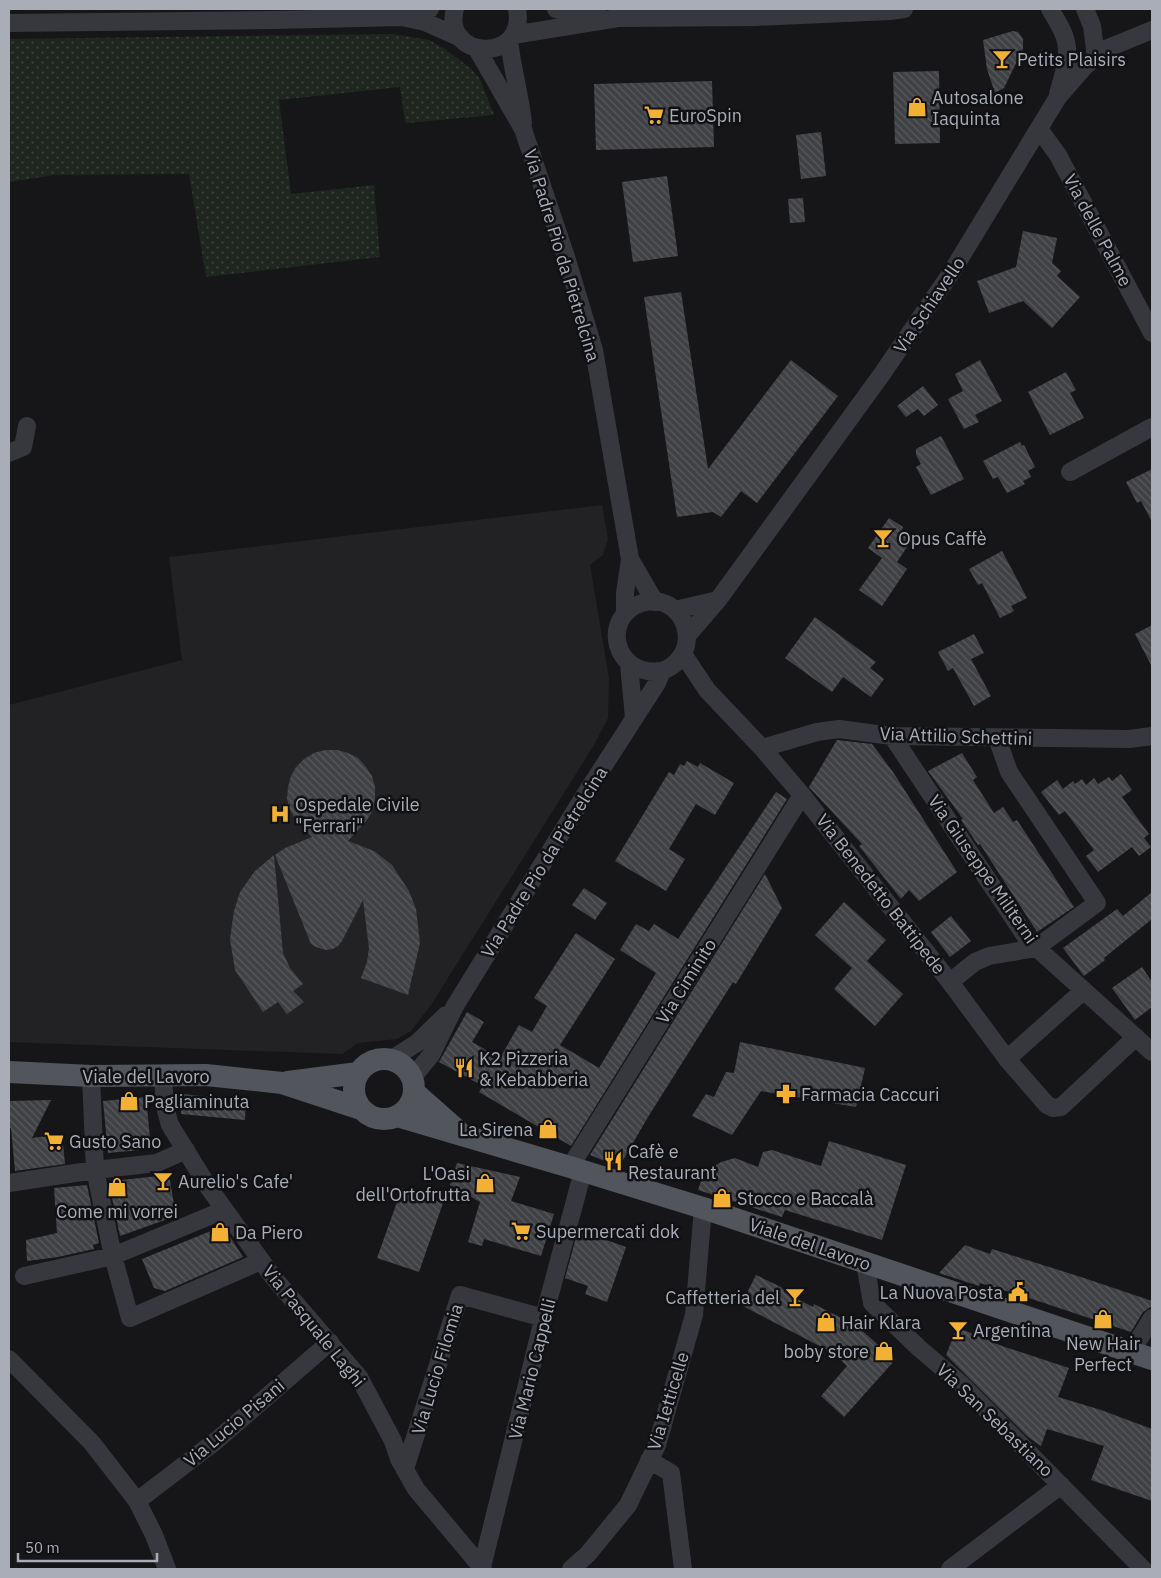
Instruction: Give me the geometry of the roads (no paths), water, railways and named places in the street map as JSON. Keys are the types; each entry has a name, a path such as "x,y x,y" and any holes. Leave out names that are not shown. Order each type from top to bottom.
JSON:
{"main road":[{"path":"381,1059 390,1060 399,1063 407,1070 413,1085 408,1106 397,1116 388,1119 378,1119 369,1116 361,1109 356,1101 354,1082 364,1066 381,1059"},
{"name":"Viale del Lavoro","path":"9,1072 90,1076 206,1075 282,1083 361,1109"},
{"name":"Viale del Lavoro","path":"282,1083 358,1073"},
{"name":"Viale del Lavoro","path":"413,1085 465,1137"},
{"name":"Viale del Lavoro","path":"397,1116 703,1208 1152,1360"}],"street":[{"path":"402,17 430,9"},
{"path":"455,9 454,26 460,38 465,43 484,50 497,48 511,38 618,18 890,11 904,9"},
{"name":"Via Padre Pio da Pietrelcina","path":"517,9 518,22 511,38 510,55 520,98 523,129"},
{"path":"556,9 618,18"},
{"path":"1050,9 1062,31 1067,48 1065,69 1058,97"},
{"path":"1067,48 1090,61 1092,26 1085,9"},
{"path":"9,23 402,17 426,22 460,38"},
{"path":"1092,26 1105,33 1146,32"},
{"name":"Via Schiavello","path":"687,636 718,600 876,382 945,281 1058,97 1090,61 1108,48 1146,32"},
{"name":"Via Padre Pio da Pietrelcina","path":"478,49 523,129 567,260 594,350 630,559"},
{"name":"Via delle Palme","path":"1039,129 1058,155 1152,333"},
{"path":"9,453 23,448 27,426"},
{"path":"1070,472 1152,427"},
{"path":"630,559 655,602"},
{"path":"625,614 625,593 630,559"},
{"path":"675,610 718,600"},
{"path":"644,602 655,602 675,610 682,618 687,636 683,654 679,660 665,670 644,672 629,664 622,655 617,640 619,623 625,614 644,602"},
{"path":"683,654 707,690"},
{"path":"629,664 634,718"},
{"path":"665,670 707,690"},
{"name":"Via Padre Pio da Pietrelcina","path":"413,1085 431,1055 455,1006 665,670"},
{"name":"Via Benedetto Battipede","path":"707,690 762,748 802,795 950,982 1007,1059 1047,1105 1053,1108 1061,1107 1136,1037"},
{"name":"Via Attilio Schettini","path":"762,748 817,732 839,729 892,736 1129,739 1152,736"},
{"name":"Via Giuseppe Militerni","path":"892,736 1028,940 1152,1052"},
{"path":"950,982 975,962 990,956 1036,948 1097,903 1009,772 997,738"},
{"name":"Via Ciminito","path":"577,1169 802,795"},
{"path":"1007,1059 1083,991"},
{"name":"Via Padre Pio da Pietrelcina","path":"390,1060 417,1043 455,1006"},
{"name":"Via Pasquale Laghi","path":"163,1075 165,1107 170,1125 224,1210 272,1277 359,1377 393,1441 399,1459 416,1489 483,1568"},
{"path":"90,1076 95,1170 112,1256 130,1318 261,1261"},
{"path":"9,1183 157,1163 186,1150"},
{"name":"Via Mario Cappelli","path":"483,1568 544,1318 577,1169"},
{"name":"Via Ietticelle","path":"571,1569 588,1554 628,1505 657,1445 694,1315 703,1208"},
{"path":"24,1276 112,1256 224,1210"},
{"name":"Via San Sebastiano","path":"864,1263 872,1303 919,1348 961,1384 1143,1569"},
{"name":"Via Lucio Filomia","path":"405,1469 460,1295 544,1318"},
{"path":"1131,1352 1152,1318"},
{"name":"Via Lucio Pisani","path":"137,1501 217,1440 330,1342"},
{"path":"9,1359 92,1443 137,1501 154,1535 167,1569"},
{"path":"649,1460 671,1473 683,1569"},
{"path":"950,1569 1062,1485"}],"place":[{"name":"Petits Plaisirs","path":"1002,59"},
{"name":"Autosalone Iaquinta","path":"917,107"},
{"name":"EuroSpin","path":"654,115"},
{"name":"Opus Caffè","path":"883,538"},
{"name":"Ospedale Civile \"Ferrari\"","path":"280,814"},
{"name":"K2 Pizzeria & Kebabberia","path":"464,1068"},
{"name":"Farmacia Caccuri","path":"786,1094"},
{"name":"Pagliaminuta","path":"129,1101"},
{"name":"La Sirena","path":"548,1129"},
{"name":"Gusto Sano","path":"54,1141"},
{"name":"Cafè e Restaurant","path":"613,1161"},
{"name":"Aurelio's Cafe'","path":"163,1181"},
{"name":"L'Oasi dell'Ortofrutta","path":"485,1183"},
{"name":"Come mi vorrei","path":"117,1187"},
{"name":"Stocco e Baccalà","path":"722,1198"},
{"name":"Supermercati dok","path":"521,1231"},
{"name":"Da Piero","path":"220,1232"},
{"name":"La Nuova Posta","path":"1018,1292"},
{"name":"Caffetteria del","path":"795,1297"},
{"name":"New Hair Perfect","path":"1103,1319"},
{"name":"Hair Klara","path":"826,1322"},
{"name":"Argentina","path":"958,1330"},
{"name":"boby store","path":"884,1351"}]}
